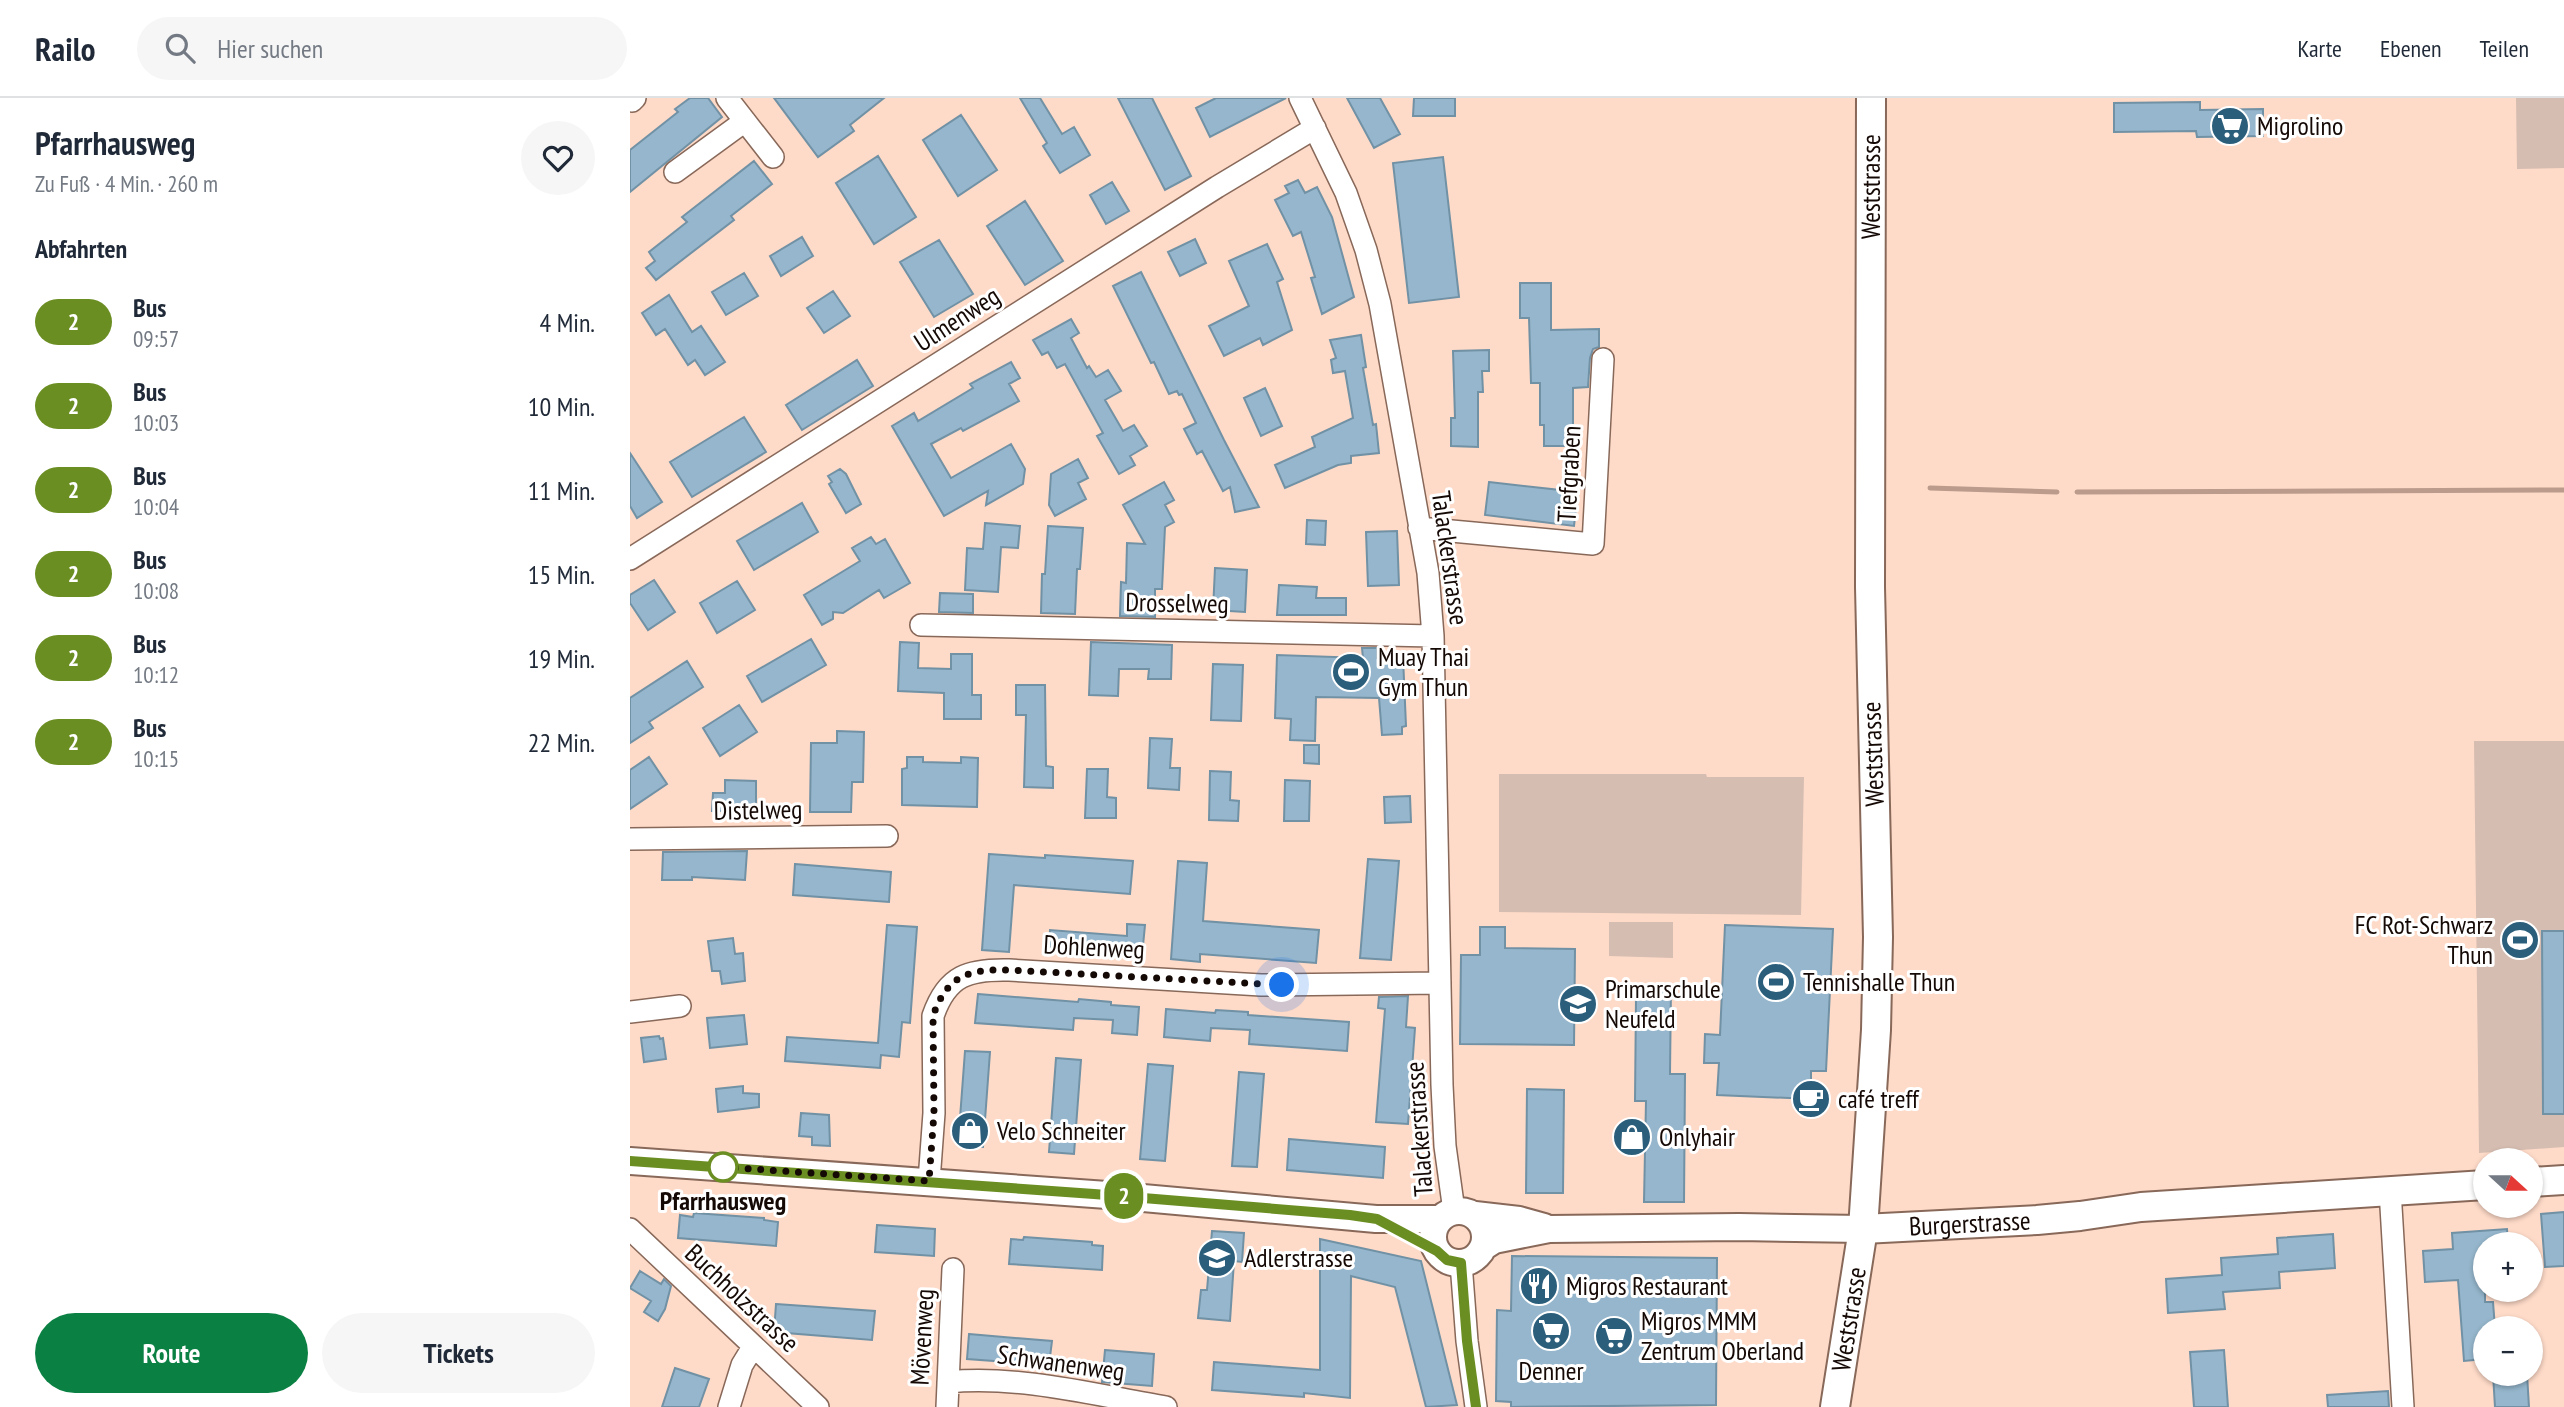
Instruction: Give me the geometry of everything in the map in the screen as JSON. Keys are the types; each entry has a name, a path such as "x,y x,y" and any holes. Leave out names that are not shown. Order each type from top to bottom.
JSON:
{"main road":[{"name":"Weststrasse","path":"1835,1407 1863,1229 1876,1030 1878,937 1870,653 1871,98"},
{"path":"2543,1181 2564,1180"},
{"name":"Burgerstrasse","path":"1863,1229 2037,1220 2141,1207 2473,1186"}],"street":[{"path":"727,98 773,157"},
{"name":"Talackerstrasse","path":"1300,98 1356,220 1380,304 1428,573 1433,636 1445,1146 1456,1215"},
{"path":"674,172 745,121"},
{"name":"Ulmenweg","path":"630,559 1217,187 1315,128"},
{"name":"Tiefgraben","path":"1419,528 1593,544 1603,359"},
{"name":"Drosselweg","path":"921,625 1433,636"},
{"name":"Distelweg","path":"630,839 887,836"},
{"name":"Dohlenweg","path":"929,1181 934,1113 933,1016 949,986 967,973 985,969 1261,985 1440,983"},
{"path":"630,1012 680,1006"},
{"path":"630,1161 1133,1196 1377,1219 1456,1215 1484,1226 1485,1240 1474,1259 1461,1263 1447,1260 1437,1251 1377,1219"},
{"path":"2390,1191 2403,1407"},
{"path":"1437,1251 1433,1235 1456,1215"},
{"name":"Burgerstrasse","path":"1456,1215 1519,1220 1549,1229"},
{"name":"Buchholzstrasse","path":"630,1229 818,1407"},
{"name":"Burgerstrasse","path":"1483,1247 1494,1240 1549,1229 1863,1229"},
{"path":"1461,1263 1467,1341 1476,1407"},
{"name":"Mövenweg","path":"947,1407 953,1269"},
{"path":"729,1407 742,1365 753,1347"},
{"name":"Schwanenweg","path":"948,1382 973,1380 1045,1386 1166,1407"}],"shaded area":[{"path":"2516,98 2564,98 2564,168 2517,169"},
{"name":"FC Rot-Schwarz Thun","path":"2474,741 2564,741 2564,1147 2479,1148"},
{"path":"1499,774 1804,777 1801,915 1499,912"},
{"path":"1609,922 1673,922 1673,958 1609,956"}],"building":[{"path":"690,98 708,98 722,117 630,192 630,150 678,112 675,109"},
{"path":"774,98 884,98 850,125 854,131 818,157"},
{"path":"1020,98 1040,98 1062,134 1074,127 1090,155 1060,173 1043,146 1047,143"},
{"path":"1118,98 1152,98 1191,176 1165,190"},
{"path":"1216,98 1286,98 1210,137 1196,108"},
{"path":"1347,98 1380,98 1400,134 1374,148"},
{"path":"1414,98 1455,98 1455,116 1413,116"},
{"path":"2200,102 2200,110 2263,109 2263,136 2197,137 2196,131 2114,132 2114,103"},
{"path":"961,115 997,170 958,196 923,140"},
{"path":"878,156 916,217 874,244 836,183"},
{"path":"1443,157 1459,297 1409,303 1393,163"},
{"path":"754,161 772,184 731,216 734,220 656,280 646,268 655,261 649,252 687,222 682,217"},
{"path":"1298,180 1305,193 1317,187 1332,217 1354,297 1322,314 1311,278 1315,277 1301,232 1293,236 1275,200 1289,193 1285,186"},
{"path":"1112,182 1129,211 1106,224 1090,195"},
{"path":"1025,201 1063,261 1025,285 987,226"},
{"path":"802,237 813,256 781,276 770,256"},
{"path":"1195,239 1206,263 1180,276 1168,252"},
{"path":"939,240 973,294 934,317 900,262"},
{"path":"1267,244 1283,279 1277,282 1292,330 1263,345 1260,338 1224,356 1209,326 1249,306 1229,261"},
{"path":"1141,272 1259,507 1235,512 1230,487 1223,491 1202,451 1197,454 1184,429 1196,423 1182,394 1179,395 1177,391 1169,394 1113,286"},
{"path":"744,273 758,296 726,315 712,292"},
{"path":"1520,283 1551,283 1551,330 1599,329 1599,347 1593,349 1590,358 1588,387 1573,388 1573,446 1544,446 1544,425 1540,425 1540,383 1531,383 1529,318 1520,318"},
{"path":"833,291 850,316 824,333 807,308"},
{"path":"669,295 692,332 701,326 725,362 705,375 695,360 688,365 665,329 656,335 642,313"},
{"path":"1071,319 1079,333 1071,338 1087,368 1089,366 1096,377 1108,370 1121,391 1105,400 1123,431 1134,425 1147,446 1130,456 1135,465 1119,474 1097,436 1103,433 1065,364 1057,368 1048,352 1042,355 1033,340"},
{"path":"1361,335 1366,367 1363,368 1373,425 1376,424 1379,453 1351,456 1351,463 1338,465 1285,488 1275,465 1315,447 1312,437 1353,418 1345,371 1333,373 1331,360 1336,358 1330,340"},
{"path":"1489,350 1489,371 1482,371 1483,392 1478,392 1478,447 1451,446 1451,418 1455,418 1453,351"},
{"path":"857,360 873,386 802,430 786,405"},
{"path":"1011,362 1020,378 1009,384 1019,401 963,431 961,428 931,444 951,478 1011,444 1025,469 1023,484 986,505 988,491 944,516 892,426 914,413 918,421 973,388 970,384"},
{"path":"1265,388 1282,426 1261,436 1244,398"},
{"path":"744,417 766,452 692,497 670,462"},
{"path":"630,453 662,502 637,518 630,506"},
{"path":"1078,459 1088,478 1078,483 1086,499 1055,516 1049,505 1051,474"},
{"path":"840,469 846,474 861,504 846,513 829,484 832,482 828,476"},
{"path":"1164,482 1174,500 1165,505 1174,522 1165,527 1162,589 1155,589 1155,617 1120,616 1121,582 1126,583 1127,543 1145,544 1123,505"},
{"path":"1489,482 1578,492 1574,526 1485,515"},
{"path":"802,503 818,532 754,570 737,541"},
{"path":"1307,520 1326,521 1325,545 1306,544"},
{"path":"985,523 1020,526 1018,548 1001,547 998,592 965,590 967,548 983,549"},
{"path":"1048,526 1083,528 1080,569 1077,569 1075,614 1041,613 1042,574 1045,574"},
{"path":"1397,531 1399,585 1368,586 1366,532"},
{"path":"871,537 876,544 885,539 910,583 884,598 879,590 843,613 833,612 833,619 822,625 804,595 860,561 852,548"},
{"path":"1215,568 1247,570 1245,612 1213,610"},
{"path":"654,580 675,612 648,630 630,603 630,595"},
{"path":"737,581 755,610 717,633 700,603"},
{"path":"1279,585 1317,587 1316,598 1346,598 1346,615 1277,615"},
{"path":"940,593 973,594 973,613 939,612"},
{"path":"811,639 826,665 762,702 747,676"},
{"path":"900,642 919,643 918,668 951,669 951,654 972,654 972,695 981,695 981,719 944,719 944,693 898,691"},
{"path":"1091,642 1172,645 1171,679 1148,679 1149,669 1119,669 1118,696 1089,695"},
{"path":"1362,648 1377,648 1377,658 1403,657 1406,726 1402,727 1402,734 1382,735 1379,698 1316,697 1315,741 1290,740 1291,719 1275,718 1277,655 1363,658"},
{"path":"687,661 703,687 649,722 653,728 630,743 630,698"},
{"path":"1213,664 1243,665 1241,721 1211,720"},
{"path":"1016,685 1045,685 1046,766 1053,767 1053,788 1024,787 1026,715 1016,715"},
{"path":"739,705 757,732 720,756 703,728"},
{"path":"837,731 864,732 863,782 852,782 851,812 810,812 811,743 837,743"},
{"path":"1150,738 1172,739 1170,768 1180,768 1179,790 1148,788"},
{"path":"1304,745 1319,745 1319,764 1304,763"},
{"path":"649,757 667,784 630,809 630,770"},
{"path":"907,757 923,757 923,762 961,763 961,757 978,758 977,807 902,805 902,769 907,768"},
{"path":"1087,769 1108,769 1107,797 1116,798 1116,818 1085,818"},
{"path":"1210,771 1231,772 1230,800 1239,801 1238,821 1209,820"},
{"path":"725,780 756,781 756,811 712,811 713,793 725,793"},
{"path":"1285,780 1310,781 1309,821 1284,821"},
{"path":"1410,796 1411,822 1385,823 1384,797"},
{"path":"747,851 745,880 692,877 692,880 662,880 663,852"},
{"path":"989,854 1133,861 1130,894 1014,885 1009,952 982,950"},
{"path":"1368,859 1399,861 1391,960 1360,958"},
{"path":"1178,861 1207,863 1203,921 1319,930 1316,963 1200,954 1200,962 1171,959"},
{"path":"795,864 891,872 889,902 793,895"},
{"path":"1127,924 1145,925 1142,956 1049,947 1050,930 1127,936"},
{"path":"887,925 917,927 910,1023 902,1022 899,1057 881,1055 880,1068 785,1061 787,1037 878,1043"},
{"name":"Tennishalle Thun","path":"1725,925 1833,929 1826,1071 1811,1071 1811,1099 1717,1095 1719,1063 1704,1063 1705,1034 1720,1035"},
{"path":"1480,927 1505,927 1505,948 1575,949 1574,1045 1460,1044 1461,955 1480,955"},
{"path":"2542,931 2564,931 2564,1114 2543,1114"},
{"path":"733,938 735,954 743,953 745,981 722,984 720,971 712,971 708,941"},
{"path":"1646,986 1671,986 1670,1074 1685,1074 1684,1202 1644,1202 1646,1101 1635,1101 1636,998 1646,998"},
{"path":"978,994 1078,1002 1079,999 1139,1007 1137,1035 1112,1033 1113,1020 1074,1018 1073,1030 975,1023"},
{"path":"1408,996 1406,1027 1415,1028 1408,1124 1376,1122 1385,1009 1378,1008 1379,997"},
{"path":"1166,1009 1215,1013 1216,1010 1248,1012 1248,1015 1349,1022 1347,1051 1249,1044 1250,1030 1211,1028 1210,1041 1164,1037"},
{"path":"744,1015 747,1044 710,1048 707,1018"},
{"path":"659,1036 660,1039 663,1038 666,1059 644,1062 641,1038"},
{"path":"965,1051 990,1052 983,1147 958,1145"},
{"path":"1056,1058 1081,1060 1074,1154 1049,1152"},
{"path":"1148,1064 1173,1066 1165,1161 1140,1159"},
{"path":"1239,1072 1264,1074 1257,1167 1232,1166"},
{"path":"743,1086 743,1093 759,1094 759,1107 718,1112 716,1089"},
{"path":"1527,1089 1564,1090 1563,1193 1526,1193"},
{"path":"801,1113 829,1115 830,1146 812,1145 812,1137 799,1136"},
{"path":"1289,1139 1385,1147 1383,1178 1287,1170"},
{"path":"2564,1212 2564,1266 2545,1267 2543,1214"},
{"path":"694,1213 764,1218 778,1222 776,1246 678,1238 680,1215 693,1217"},
{"path":"877,1225 935,1229 934,1256 875,1252"},
{"path":"2507,1229 2507,1232 2473,1232 2473,1302 2493,1302 2494,1316 2473,1316 2473,1360 2464,1361 2458,1280 2425,1282 2423,1251 2453,1249 2452,1233"},
{"path":"1212,1231 1244,1233 1242,1262 1234,1261 1230,1321 1198,1318 1201,1290 1207,1290"},
{"path":"2333,1234 2335,1268 2279,1272 2280,1288 2223,1292 2225,1309 2168,1313 2166,1279 2222,1275 2221,1258 2278,1254 2277,1238"},
{"path":"1024,1237 1092,1242 1092,1245 1103,1246 1102,1270 1009,1264 1011,1239 1023,1240"},
{"path":"1320,1239 1421,1261 1457,1405 1426,1407 1395,1287 1351,1276 1350,1398 1304,1393 1304,1397 1212,1390 1214,1362 1320,1370"},
{"name":"Migros MMM Zentrum Oberland","path":"1512,1256 1717,1258 1716,1405 1511,1407 1511,1402 1496,1401 1497,1310 1511,1311"},
{"path":"640,1271 661,1284 664,1279 671,1286 665,1309 658,1321 644,1312 651,1301 630,1288"},
{"path":"776,1304 875,1311 872,1340 774,1332"},
{"path":"969,1334 1052,1341 1049,1365 967,1359"},
{"path":"1105,1350 1154,1354 1152,1386 1102,1382"},
{"path":"2224,1350 2228,1407 2194,1407 2190,1352"},
{"path":"675,1368 709,1379 699,1407 662,1407"},
{"path":"2494,1386 2528,1386 2529,1407 2495,1407"},
{"path":"2388,1391 2389,1407 2328,1407 2327,1395"}],"waterway":[{"path":"1930,488 2057,492"},
{"path":"2077,492 2564,490"}],"bus line":[{"name":"2","path":"630,1161 1121,1196 1377,1219 1437,1251 1447,1260 1461,1263 1467,1341 1476,1407"}],"place":[{"name":"Migrolino","path":"2230,126"},
{"name":"Muay Thai Gym Thun","path":"1351,672"},
{"name":"FC Rot-Schwarz Thun","path":"2520,940"},
{"name":"Tennishalle Thun","path":"1776,982"},
{"name":"Primarschule Neufeld","path":"1578,1004"},
{"name":"café treff","path":"1811,1099"},
{"name":"Velo Schneiter","path":"970,1131"},
{"name":"Onlyhair","path":"1632,1137"},
{"name":"Pfarrhausweg","path":"723,1167"},
{"name":"Adlerstrasse","path":"1217,1258"},
{"name":"Migros Restaurant","path":"1539,1286"},
{"name":"Denner","path":"1551,1331"},
{"name":"Migros MMM Zentrum Oberland","path":"1614,1336"}],"route":[{"path":"723,1167 929,1181 934,1113 933,1016 949,986 967,973 985,969 1282,985"}]}
